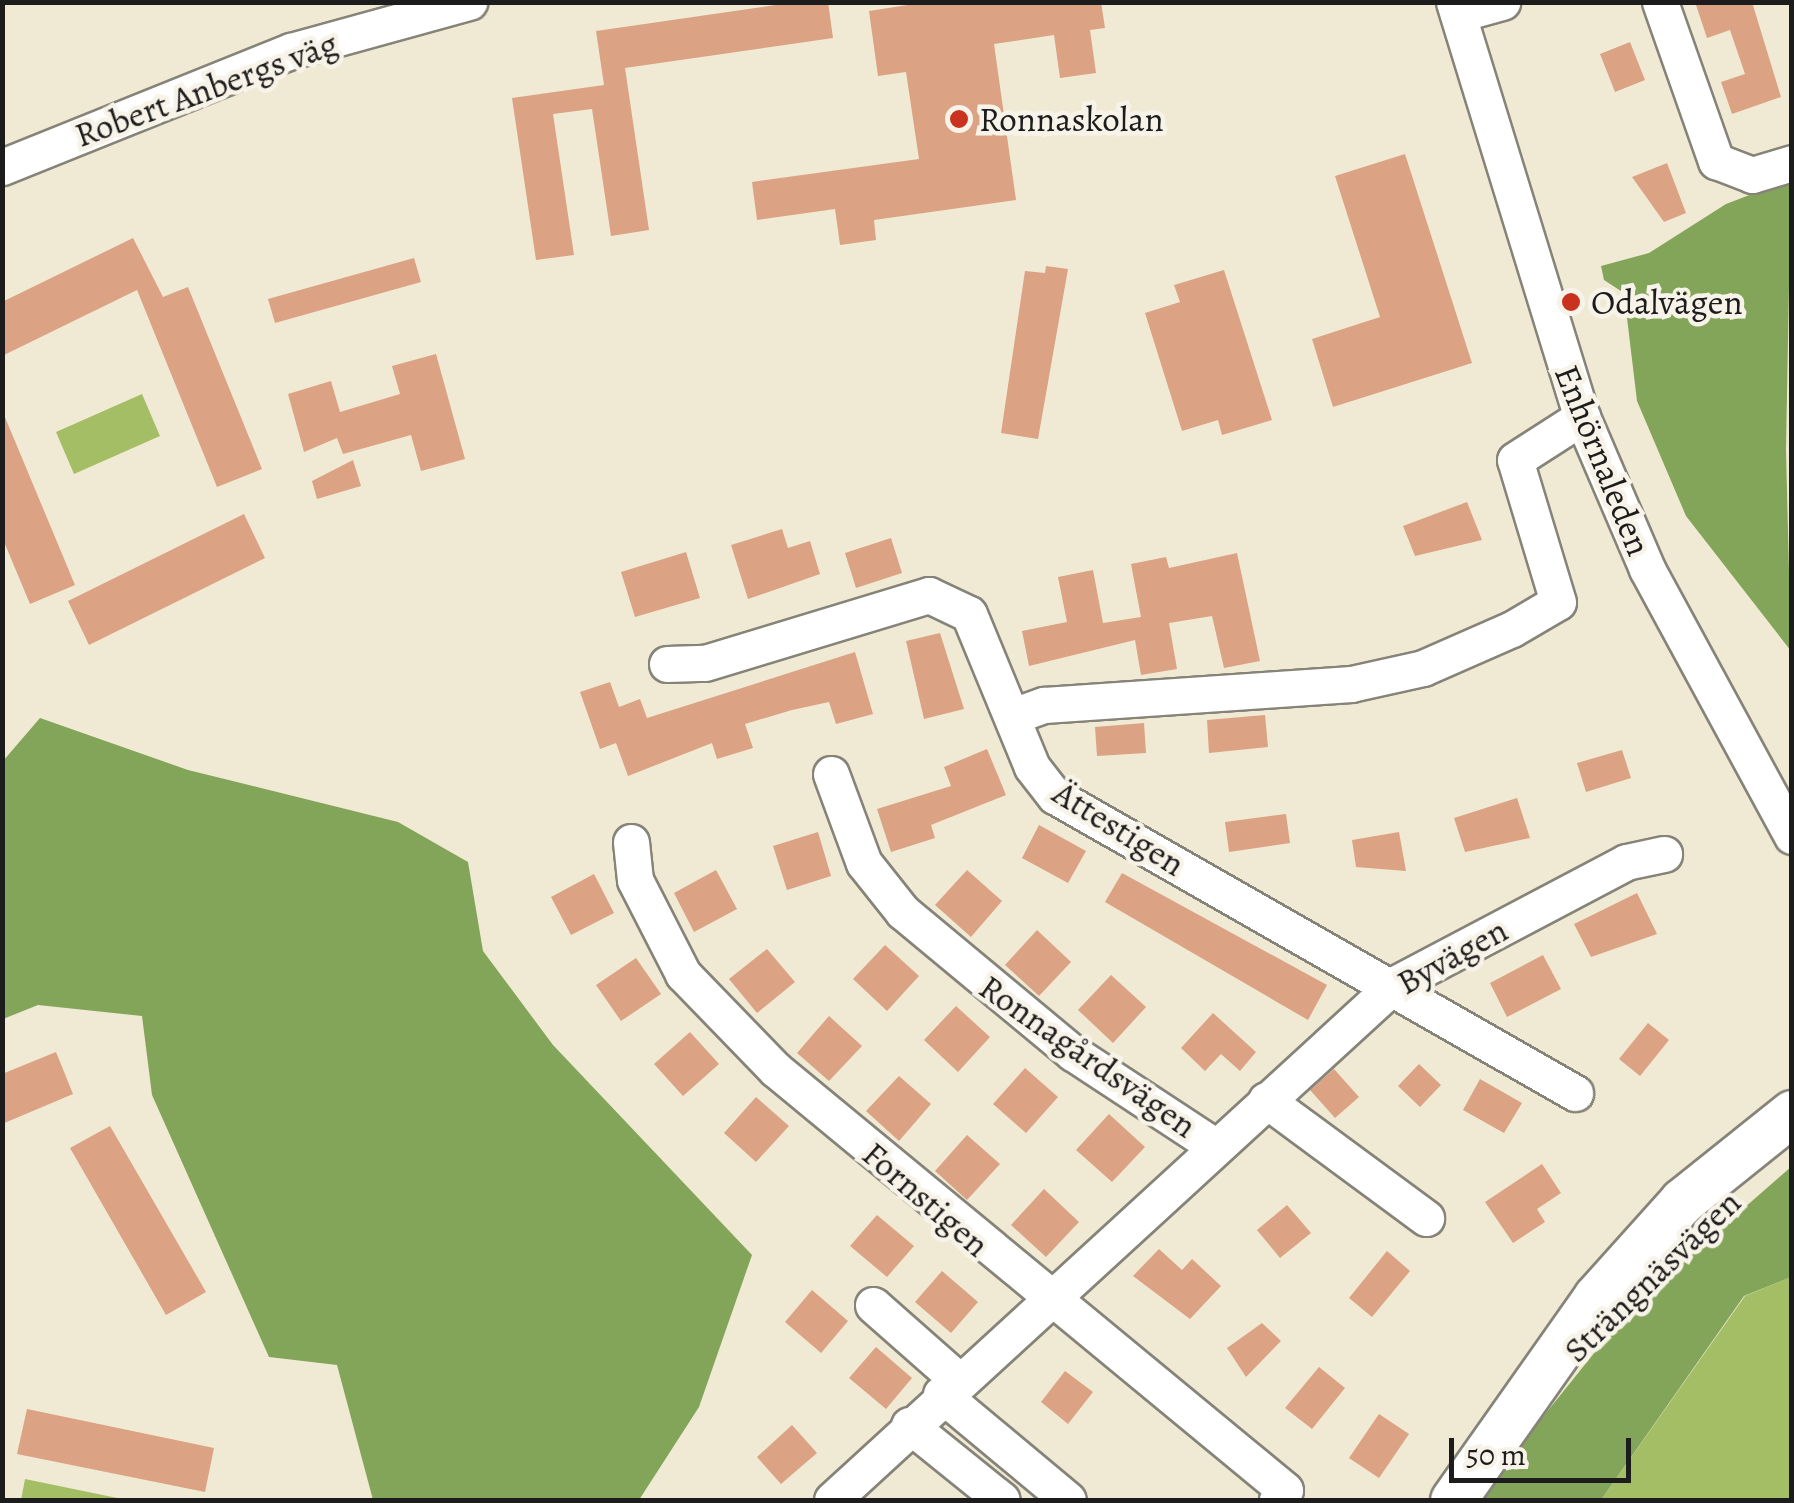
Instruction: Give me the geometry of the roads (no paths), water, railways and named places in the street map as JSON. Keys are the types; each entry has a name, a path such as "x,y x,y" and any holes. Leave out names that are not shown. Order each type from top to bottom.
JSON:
{"main road":[{"name":"Strängnäsvägen","path":"1453,1500 1596,1297 1682,1200 1792,1113"},
{"name":"Strängnäsvägen","path":"1517,1410 1698,1227 1792,1148"}],"street":[{"name":"Robert Anbergs väg","path":"3,167 292,52 470,2"},
{"path":"1456,8 1502,2"},
{"path":"1660,2 1716,161 1752,175 1792,163"},
{"name":"Enhörnaleden","path":"1456,8 1582,417 1647,569 1792,836"},
{"path":"1013,716 1044,705 1352,684 1423,668 1512,629 1558,602 1516,460 1582,417"},
{"name":"Ättestigen","path":"667,664 704,664 929,595 970,614 1013,716 1055,796 1395,984 1575,1093"},
{"name":"Ronnagårdsvägen","path":"831,774 864,862 903,912 1058,1041 1213,1145"},
{"name":"Fornstigen","path":"631,842 635,880 682,974 775,1069 1046,1302 1285,1490 1277,1500"},
{"name":"Byvägen","path":"832,1500 949,1386 1395,984 1626,862 1664,854"},
{"path":"1266,1100 1426,1218"},
{"path":"874,1305 949,1386 1068,1500"},
{"path":"909,1425 1002,1500"}],"place":[{"name":"Ronnaskolan","path":"959,119"},
{"name":"Odalvägen","path":"1571,302"}]}
